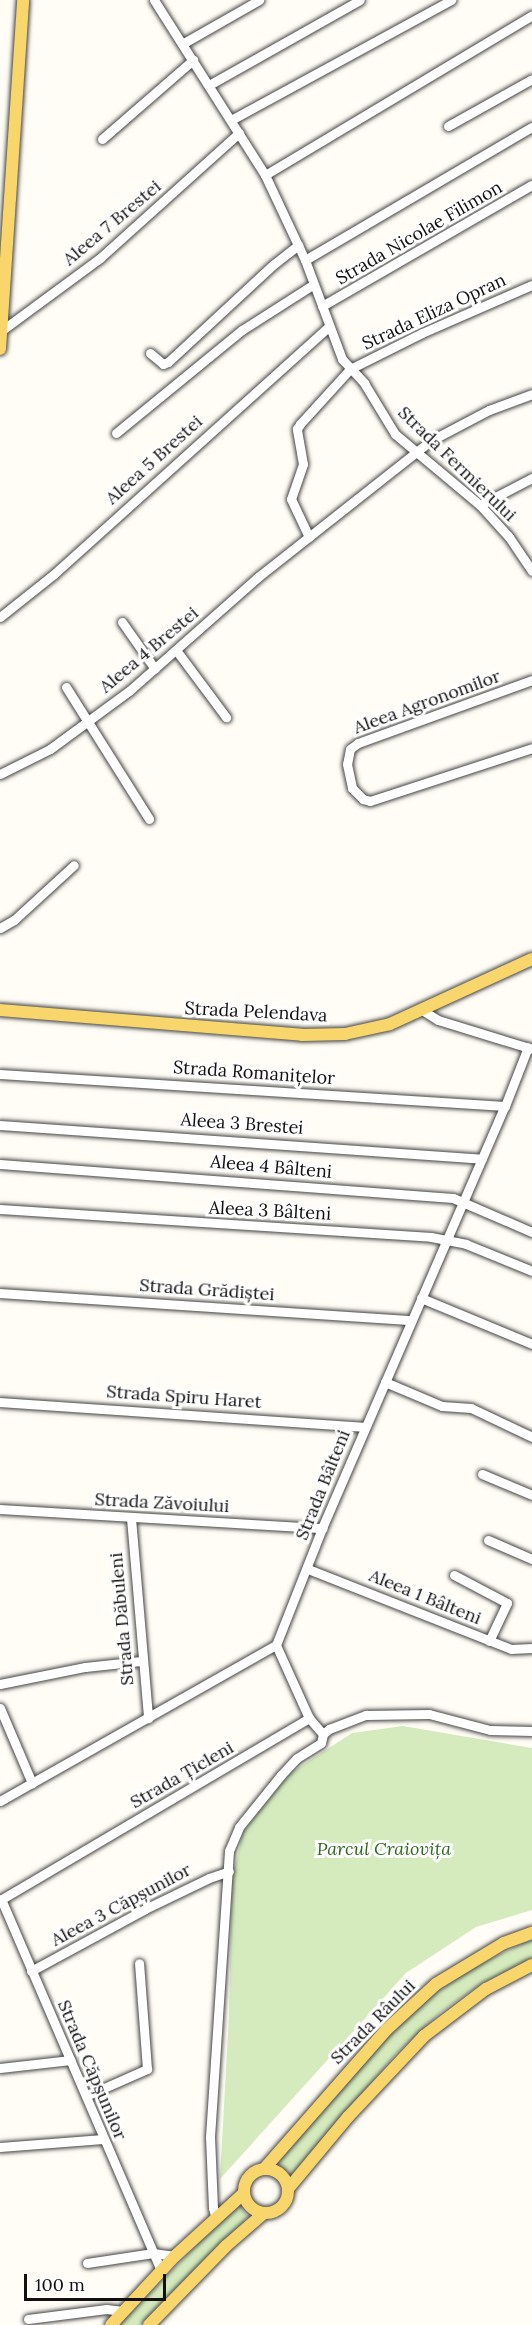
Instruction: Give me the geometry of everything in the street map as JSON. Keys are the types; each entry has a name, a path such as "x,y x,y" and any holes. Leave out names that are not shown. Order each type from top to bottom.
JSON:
{"main road":[{"path":"0,349 23,0"},
{"name":"Strada Pelendava","path":"0,1010 302,1035 345,1034 390,1024 532,959"},
{"name":"Strada Râului","path":"111,2325 175,2256 243,2194 244,2184 250,2175 264,2169 386,2030 436,1984 504,1943 532,1933"},
{"path":"288,2189 356,2108 424,2036 486,1989 532,1965"},
{"path":"243,2194 251,2208 264,2213 274,2212 282,2206 287,2199 288,2189 279,2172 264,2169"},
{"path":"149,2325 226,2246 264,2213"}],"street":[{"name":"Strada Fermierului","path":"154,0 265,175 305,260 342,359 364,383 385,422 416,453 480,506 509,537 532,572"},
{"path":"182,45 259,0"},
{"path":"209,85 360,0"},
{"path":"231,120 451,0"},
{"path":"265,175 532,15"},
{"path":"102,138 193,60"},
{"path":"448,126 532,79"},
{"path":"305,260 532,128"},
{"name":"Aleea 7 Brestei","path":"1,331 100,258 238,133"},
{"name":"Strada Nicolae Filimon","path":"322,306 532,185"},
{"path":"150,353 163,364 168,362 274,264 298,245"},
{"path":"116,433 242,330 314,284"},
{"name":"Strada Eliza Opran","path":"350,369 422,333 532,285"},
{"name":"Aleea 5 Brestei","path":"0,617 54,574 329,326"},
{"path":"309,537 291,499 303,464 297,429 350,369"},
{"name":"Aleea 4 Brestei","path":"0,774 50,749 88,721 155,669 258,578 446,431 489,410 532,394"},
{"path":"480,506 532,478"},
{"path":"122,622 155,669"},
{"path":"176,651 225,717"},
{"name":"Aleea Agronomilor","path":"532,680 358,743 350,748 346,764 352,788 363,799 370,801 532,748"},
{"path":"66,687 149,819"},
{"path":"0,928 14,920 74,866"},
{"name":"Strada Bâlteni","path":"276,1645 365,1426 530,1048 438,1020 422,1010"},
{"name":"Strada Romanițelor","path":"0,1074 505,1106"},
{"name":"Aleea 3 Brestei","path":"0,1125 482,1159"},
{"name":"Aleea 4 Bâlteni","path":"0,1164 453,1198 532,1232"},
{"name":"Aleea 3 Bâlteni","path":"0,1209 447,1239 466,1244 532,1271"},
{"name":"Strada Grădiștei","path":"0,1293 411,1320"},
{"path":"421,1298 532,1344"},
{"path":"385,1382 442,1406 471,1408 532,1437"},
{"name":"Strada Spiru Haret","path":"0,1402 365,1426"},
{"path":"482,1474 532,1495"},
{"name":"Strada Zăvoiului","path":"0,1509 322,1528"},
{"name":"Strada Dăbuleni","path":"131,1518 141,1661 148,1718"},
{"path":"488,1540 532,1558"},
{"name":"Aleea 1 Bâlteni","path":"308,1569 511,1649 532,1648"},
{"path":"454,1575 507,1603 489,1641"},
{"path":"0,1801 276,1645 309,1718 323,1734"},
{"path":"0,1684 85,1667 141,1661"},
{"path":"0,1708 32,1783"},
{"path":"216,2219 213,2208 210,2137 229,1851 239,1827 297,1758 321,1743 323,1734 329,1729 366,1715 429,1714 490,1730 532,1731"},
{"name":"Strada Țicleni","path":"0,1900 309,1718"},
{"name":"Aleea 3 Căpșunilor","path":"31,1971 145,1909 209,1878 229,1871"},
{"name":"Strada Căpșunilor","path":"0,1900 161,2271"},
{"path":"86,2096 147,2069 139,1963"},
{"path":"0,2067 70,2060"},
{"path":"0,2147 103,2139"},
{"path":"87,2263 153,2253 175,2256"},
{"path":"28,2319 106,2309 123,2311"}],"green space":[{"name":"Parcul Craiovița","path":"403,1726 532,1748 532,1910 476,1927 406,1973 220,2179 229,2015 232,1880 243,1832 289,1774 352,1733"},
{"path":"532,1939 532,1959 482,1983 441,2012 398,2052 291,2175 275,2161 388,2035 433,1995 474,1967"},
{"path":"238,2203 248,2217 141,2325 119,2325"}]}
